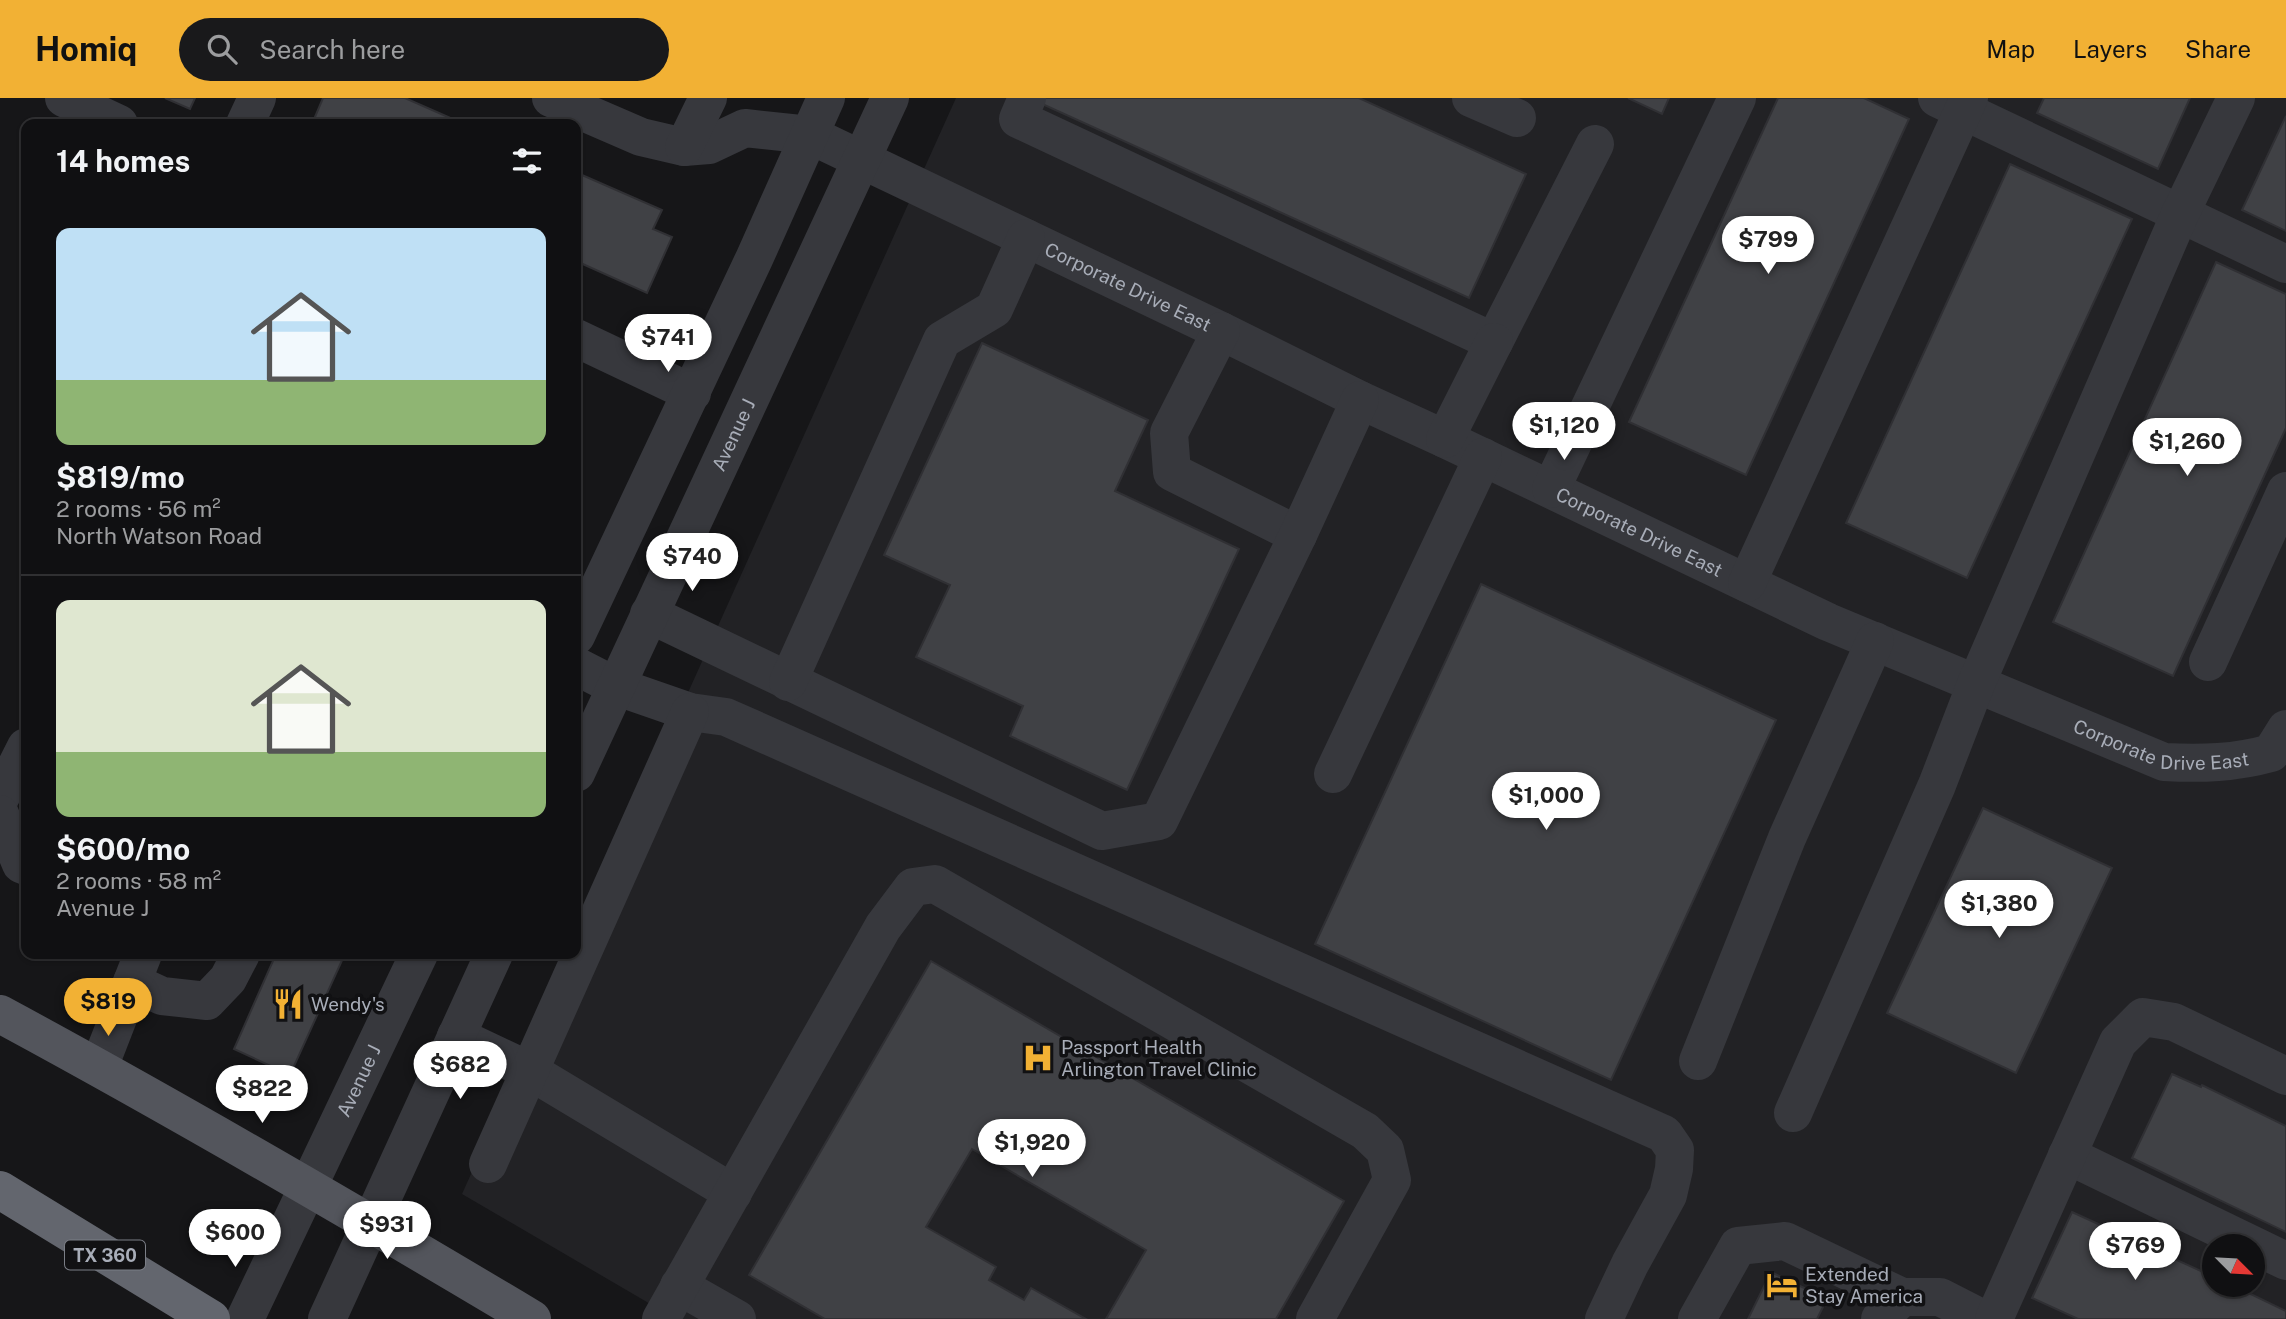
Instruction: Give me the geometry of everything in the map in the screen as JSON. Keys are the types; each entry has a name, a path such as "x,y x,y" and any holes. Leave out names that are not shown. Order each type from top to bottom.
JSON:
{"highway":[{"name":"TX 360","path":"0,1190 211,1319"}],"main road":[{"path":"0,1014 309,1186 532,1319"}],"street":[{"path":"64,98 109,119"},
{"path":"247,119 257,98"},
{"path":"551,98 641,138 684,147 708,98"},
{"path":"581,626 692,393 826,98"},
{"name":"Avenue J","path":"581,762 890,98"},
{"path":"1027,98 1018,119 1494,342"},
{"path":"1471,98 1517,118"},
{"path":"1551,489 1737,98"},
{"path":"1793,1112 1937,785 1976,684 2180,214 2236,98"},
{"path":"1747,583 1956,102 2286,264"},
{"name":"Corporate Drive East","path":"684,147 709,145 745,128 810,135 1828,622 2164,762 2203,764 2245,760 2271,753 2286,729"},
{"path":"1445,439 1595,144"},
{"path":"788,682 942,340 994,309 1026,238"},
{"path":"1221,331 1169,433 1172,472 1298,535"},
{"path":"581,340 692,393"},
{"path":"649,614 1102,831 1159,821 1298,535 1360,400"},
{"path":"1333,774 1483,457"},
{"path":"2208,662 2286,491"},
{"path":"1698,1061 1787,838 1875,641"},
{"path":"581,669 615,686 690,712 726,717 1664,1134 1675,1150 1668,1195 1630,1264 1604,1319"},
{"path":"581,953 690,712"},
{"path":"0,798 21,757"},
{"path":"0,814 21,863"},
{"path":"662,1319 883,927 913,887 935,884 1365,1131 1385,1150 1392,1180 1315,1319"},
{"path":"99,1067 138,968 162,996 207,1001 228,979 238,959"},
{"name":"Avenue J","path":"245,1319 417,959"},
{"path":"327,1319 492,959"},
{"path":"488,1164 578,959"},
{"path":"1994,1319 2118,1042 2143,1017 2174,1022 2286,1076"},
{"path":"456,1036 528,1070 733,1194"},
{"path":"2067,1155 2286,1261"},
{"path":"1697,1319 1738,1246 1785,1241 1891,1308 1940,1297 1983,1319"},
{"path":"679,1286 737,1319"}],"shaded area":[{"path":"956,98 2286,98 2286,1319 676,1319 462,1194 568,959 581,959 581,930"}],"building":[{"path":"165,98 195,98 190,109"},
{"path":"323,98 405,98 453,119 314,119"},
{"path":"1042,98 1359,98 1526,174 1469,298 1040,103"},
{"path":"1628,98 1669,98 1662,114"},
{"path":"1778,98 1864,98 1909,119 1746,475 1629,422"},
{"path":"2044,98 2190,98 2158,169 2037,113"},
{"path":"2286,116 2286,231 2242,210"},
{"path":"2010,164 2132,219 1967,578 1846,523"},
{"path":"582,175 662,210 653,229 672,237 647,293 581,263"},
{"path":"2216,262 2286,294 2286,428 2173,676 2053,622"},
{"path":"982,343 1148,420 1115,491 1239,549 1127,790 1010,736 1023,706 916,657 950,585 884,555"},
{"path":"1481,584 1776,720 1611,1080 1315,944"},
{"path":"1983,808 2112,868 2016,1073 1887,1013"},
{"name":"Wendy's","path":"274,959 343,959 290,1075 234,1049"},
{"path":"931,961 1344,1201 1276,1319 1106,1319 1146,1250 972,1149 926,1227 996,1267 989,1280 1024,1300 1031,1288 1086,1319 825,1319 749,1275"},
{"path":"2172,1074 2201,1087 2202,1085 2286,1126 2286,1232 2132,1158"},
{"path":"2072,1212 2202,1272 2202,1297 2257,1297 2286,1311 2286,1319 2078,1319 2032,1298"},
{"name":"Extended Stay America","path":"1771,1272 1827,1299 1817,1319 1748,1319"}],"place":[{"name":"Wendy's","path":"288,1004"},
{"name":"Passport Health Arlington Travel Clinic","path":"1038,1058"},
{"name":"Extended Stay America","path":"1782,1285"}]}
